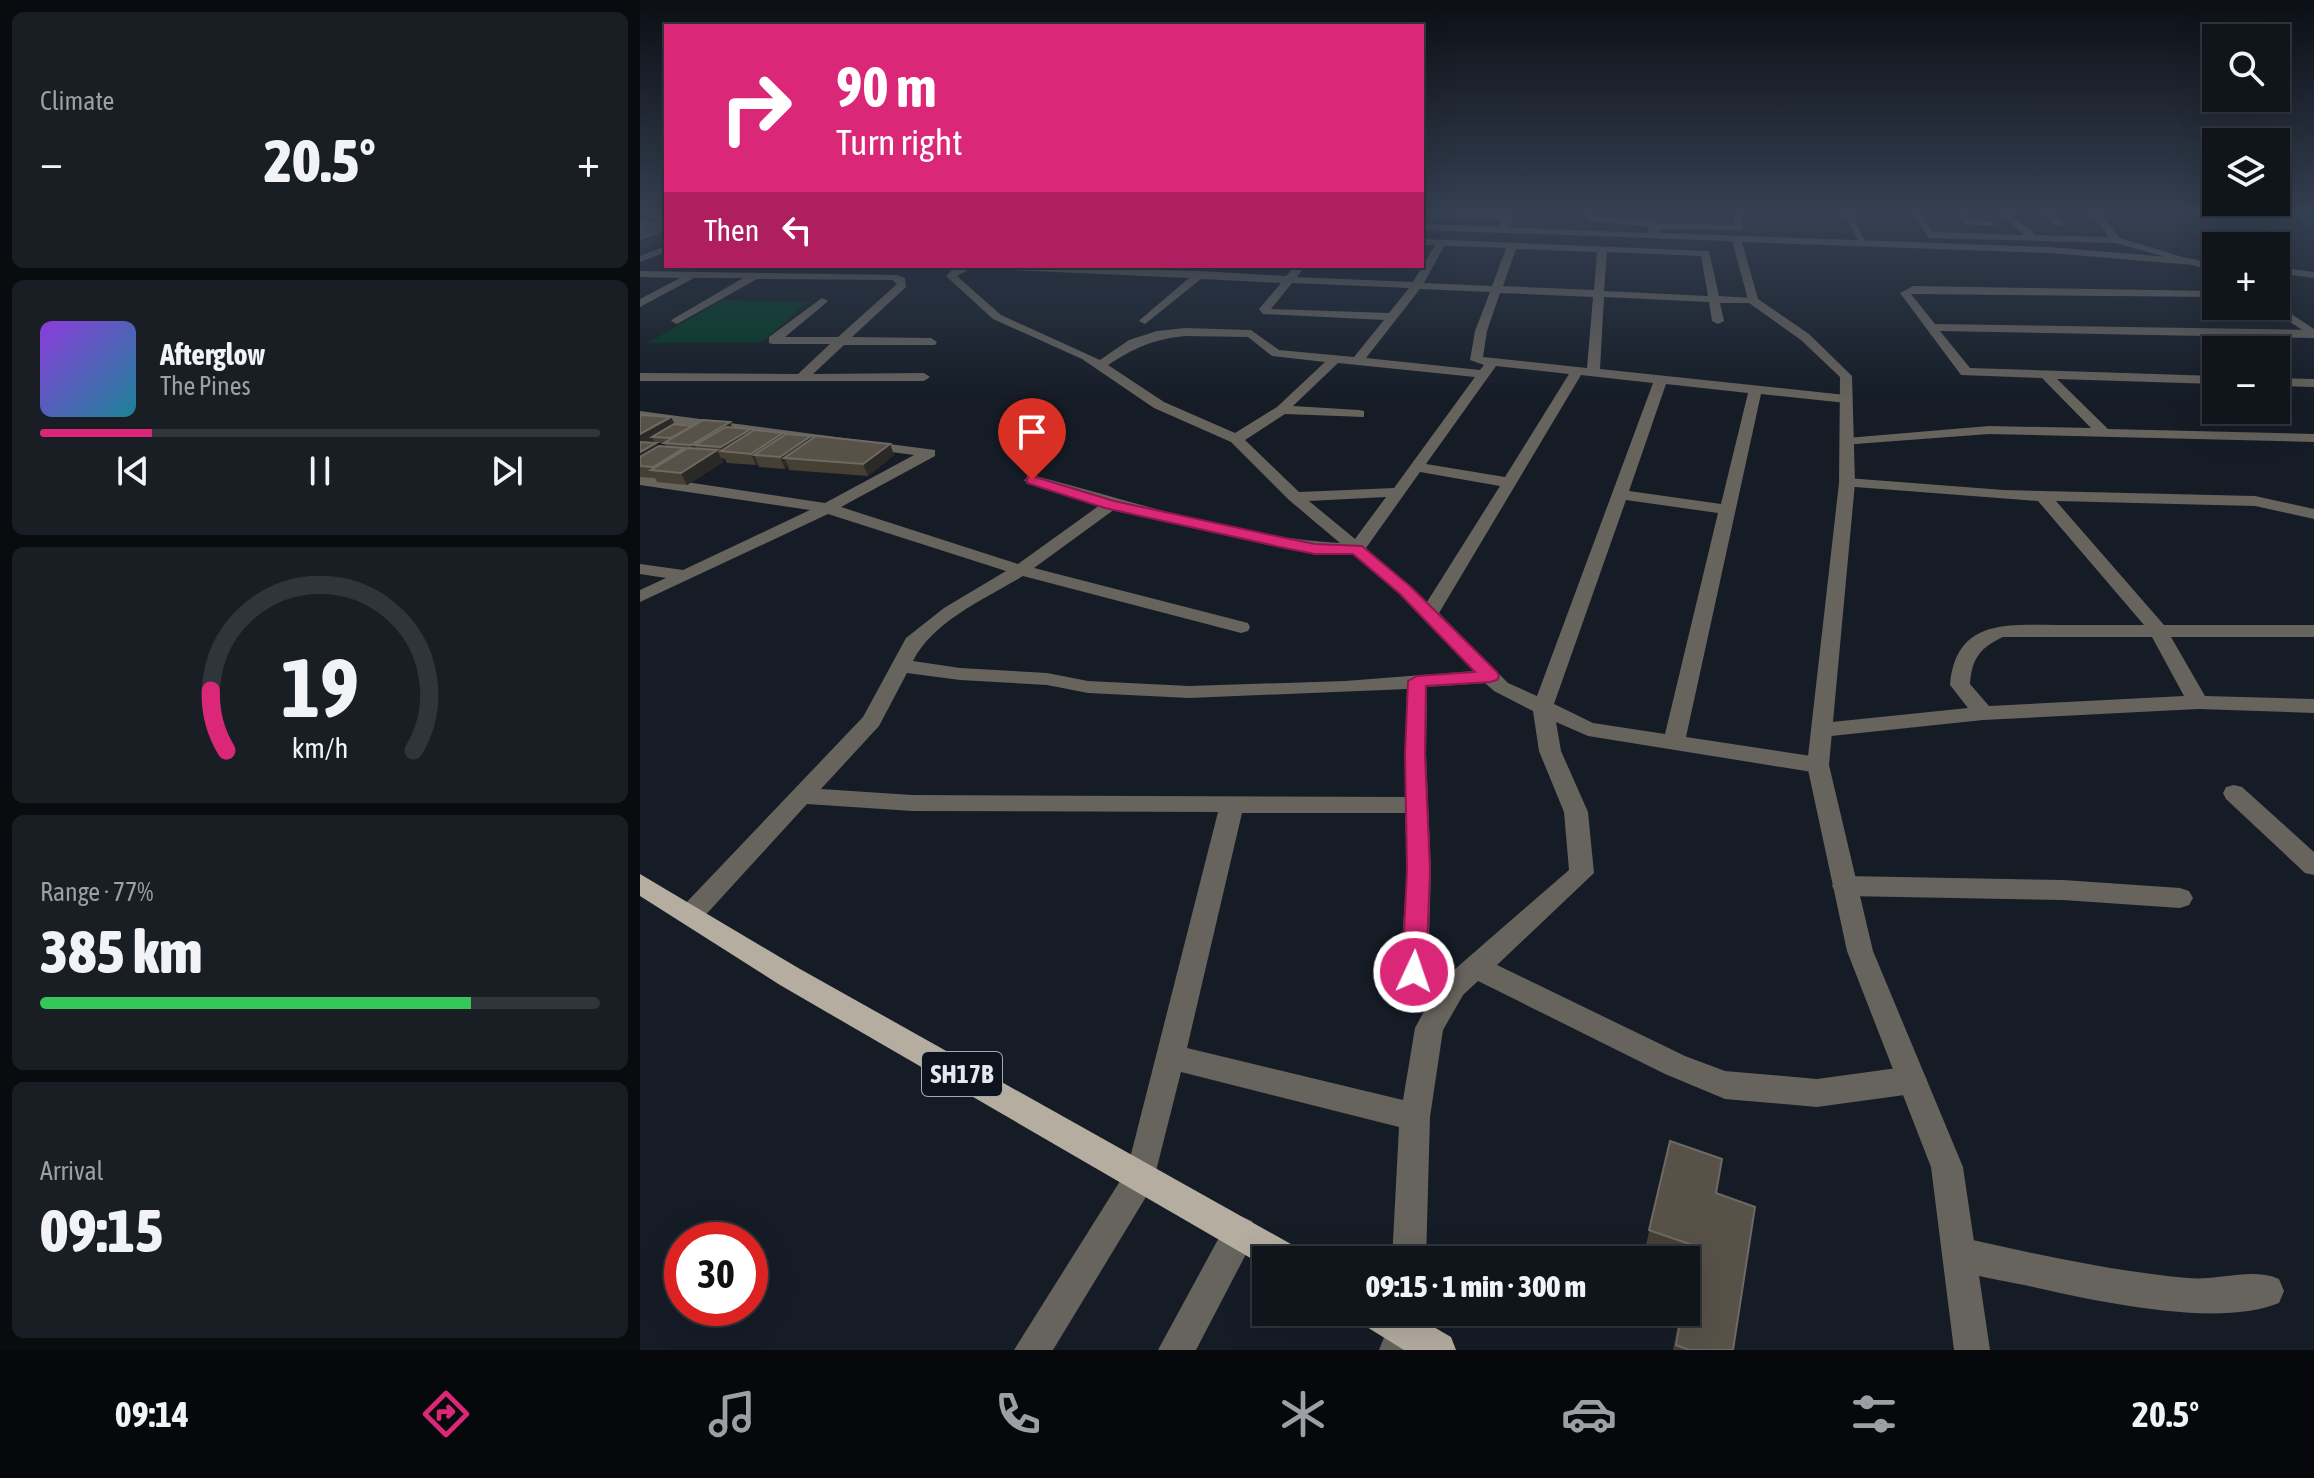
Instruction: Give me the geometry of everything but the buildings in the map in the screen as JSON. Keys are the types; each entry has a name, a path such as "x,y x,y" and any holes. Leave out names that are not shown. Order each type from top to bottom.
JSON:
{"main road":[{"name":"SH17B","path":"640,884 692,913 790,977 1262,1246"},
{"path":"1403,1331 1438,1350"}],"street":[{"path":"640,304 692,275 893,277 901,280 902,285 801,378"},
{"path":"952,275 997,317 1100,365 1159,405 1236,439 1295,497 1429,614 1501,687 1588,729 1818,765"},
{"path":"1179,275 1753,301 1805,337 1846,376 1847,483 1818,765 1860,951 1947,1167 1972,1350"},
{"path":"1293,275 1265,309 1267,312 1394,317"},
{"path":"1359,359 1394,317 1423,275"},
{"path":"1488,368 1476,360 1474,354 1501,275"},
{"path":"1429,614 1510,483 1586,371 1600,275"},
{"path":"1709,275 1718,321"},
{"path":"1746,275 1753,301"},
{"path":"677,321 753,277"},
{"path":"1145,321 1197,277"},
{"path":"2202,294 1907,290 1905,293 1966,372 2202,380"},
{"path":"822,301 773,340 931,342"},
{"path":"2290,318 2314,334"},
{"path":"1929,327 2314,334"},
{"path":"1100,365 1133,343 1157,335 1213,331 1251,334 1276,353 1488,368 1586,371 1846,399"},
{"path":"1236,439 1282,410 1336,358"},
{"path":"1357,549 1488,368"},
{"path":"2045,374 2104,433"},
{"path":"640,377 924,377"},
{"path":"1410,1246 1415,1117 1429,1028 1453,987 1582,873 1576,812 1550,751 1543,707 1661,379"},
{"path":"2290,382 2314,383"},
{"path":"1674,743 1755,389"},
{"path":"1282,410 1359,414"},
{"path":"640,415 930,453 827,508 640,597"},
{"path":"1847,442 1989,430 2314,438"},
{"path":"1416,467 1510,483"},
{"path":"640,480 827,508 1020,570 1241,627"},
{"path":"1032,480 1110,505 1315,549 1357,549"},
{"path":"1847,483 2043,496 2255,501 2314,514"},
{"path":"1295,497 1398,492"},
{"path":"1620,494 1728,510"},
{"path":"2043,496 2158,630 2198,702"},
{"path":"692,913 872,721 913,642 951,612 1020,570 1110,505"},
{"path":"640,569 683,575"},
{"path":"1983,713 1960,685 1961,665 1970,645 2000,631 2314,631"},
{"path":"902,666 960,674 1047,679 1088,687 1189,692 1490,676"},
{"path":"1417,681 1419,870 1414,972 1427,989 1453,987"},
{"path":"1822,730 1983,713 2198,702 2314,706"},
{"path":"2234,793 2314,866"},
{"path":"804,796 912,803 1416,805"},
{"path":"1032,1350 1141,1176 1232,804"},
{"path":"1845,886 2063,890 2180,898"},
{"path":"1478,968 1675,1065 1725,1085 1817,1093 1912,1080"},
{"path":"1172,1057 1415,1117"},
{"path":"1176,1350 1240,1233"},
{"path":"1959,1254 2100,1285 2193,1296 2267,1291"}],"green space":[{"path":"722,300 808,302 762,342 648,343"}],"route":[{"path":"1032,480 1110,505 1285,543 1315,549 1357,549 1405,590 1490,676 1417,681 1415,754 1419,870 1414,972"}]}
